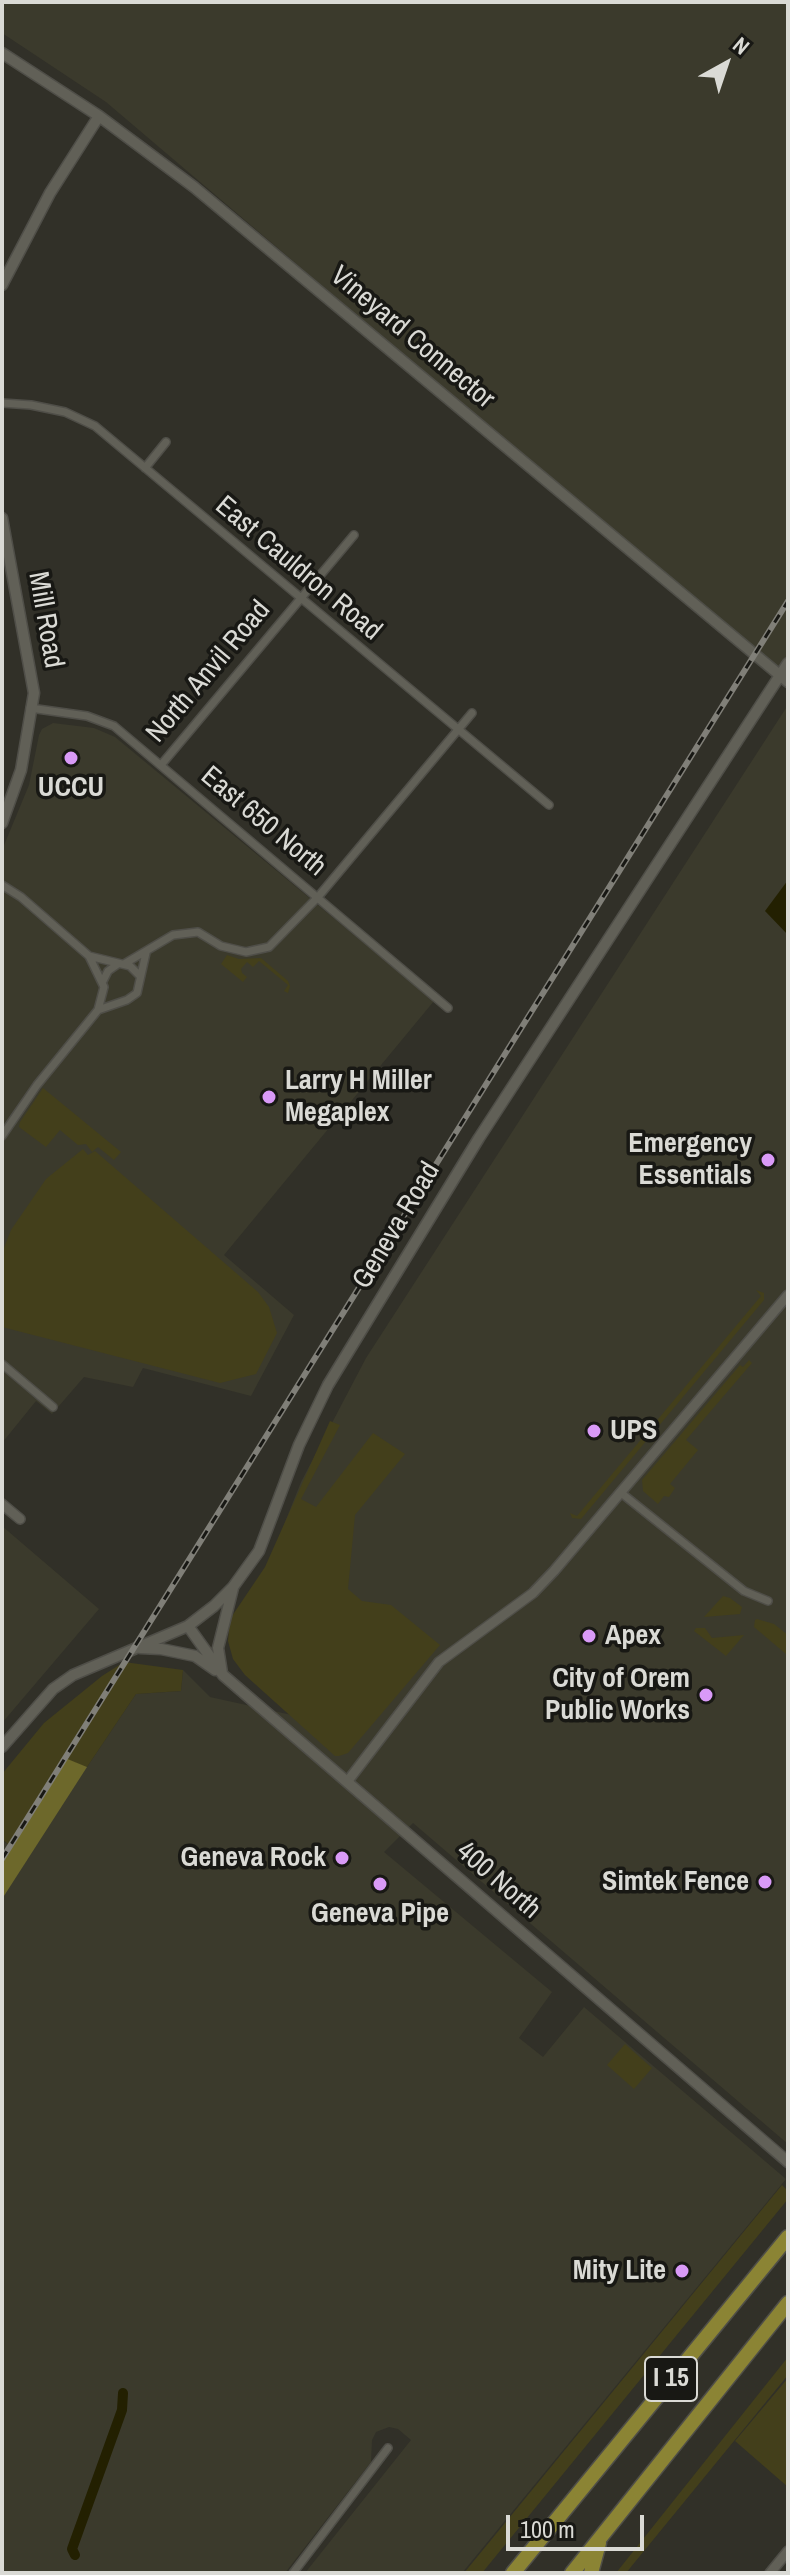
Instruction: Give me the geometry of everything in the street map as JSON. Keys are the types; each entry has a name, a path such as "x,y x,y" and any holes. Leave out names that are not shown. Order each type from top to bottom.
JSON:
{"highway":[{"name":"I 15","path":"513,2573 788,2237"},
{"name":"I 15","path":"572,2573 788,2303"},
{"path":"591,2573 600,2539"}],"main road":[{"name":"Vineyard Connector","path":"2,53 99,116 194,187 784,678"},
{"path":"2,285 50,193 99,116"},
{"name":"Mill Road","path":"2,518 34,693 21,770 2,823"},
{"name":"Geneva Road","path":"2,1747 53,1689 82,1668 188,1626 233,1587 259,1551 299,1445 328,1385 479,1138 784,678 788,663"},
{"path":"223,1675 218,1648 233,1587"},
{"name":"400 North","path":"188,1626 223,1675 788,2162"},
{"path":"134,1648 161,1649 195,1656 223,1675"}],"street":[{"name":"East Cauldron Road","path":"2,403 65,412 95,426 549,805"},
{"path":"145,468 166,442"},
{"name":"North Anvil Road","path":"161,765 354,535"},
{"name":"East 650 North","path":"30,708 87,716 114,726 448,1008"},
{"path":"2,1136 37,1085 98,1010 108,971 140,953 146,953 173,935 198,932 229,949 246,952 263,950 278,939 318,897 472,713"},
{"path":"2,885 21,897 89,956 110,997 127,1000"},
{"path":"98,1010 127,1000 137,993 146,953"},
{"path":"89,956 130,966 139,975"},
{"path":"347,1782 439,1662 533,1593 788,1295"},
{"path":"2,1364 53,1407"},
{"path":"620,1492 744,1591 768,1601"},
{"path":"2,1504 20,1519"},
{"path":"293,2573 388,2448"},
{"path":"770,2573 788,2551"}],"shaded area":[{"path":"2,2 788,2 788,682 106,102 2,33"},
{"path":"788,705 788,2144 413,1823 384,1852 552,1992 519,2038 543,2057 584,2007 786,2179 462,2573 305,2573 411,2440 398,2429 389,2427 376,2432 372,2440 371,2462 285,2573 2,2573 2,1840 10,1846 65,1758 87,1767 136,1694 181,1691 183,1670 210,1697 319,1721 272,1555 301,1482 366,1358"},
{"path":"53,723 94,728 115,737 434,1001 224,1255 294,1315 251,1396 143,1368 133,1387 84,1377 52,1414 36,1401 2,1443 2,850 29,785 39,735 42,729"},
{"path":"788,880 788,935 765,911"},
{"path":"227,955 239,959 261,958 288,981 290,986 288,993 284,991 288,985 259,961 253,967 247,962 241,969 247,977 243,982 221,964"},
{"path":"43,1088 121,1152 114,1160 98,1147 92,1152 86,1144 78,1145 60,1130 46,1147 19,1127"},
{"path":"83,1149 88,1155 95,1151 258,1292 269,1307 277,1333 256,1374 220,1383 2,1327 2,1253 11,1230 46,1179"},
{"path":"756,1290 764,1293 764,1300 581,1519 572,1518 570,1513 577,1516 761,1296"},
{"path":"749,1360 752,1363 686,1440 698,1450 670,1484 675,1488 669,1497 664,1496 658,1504 643,1491 642,1480 740,1365 743,1367"},
{"path":"330,1421 340,1425 301,1499 316,1507 373,1433 405,1454 355,1515 348,1589 362,1601 391,1605 440,1645 348,1753 339,1756 335,1756 245,1675 233,1659 228,1641 230,1619 265,1567"},
{"path":"2,1526 99,1609 2,1723"},
{"path":"723,1596 742,1607 740,1614 704,1617"},
{"path":"757,1619 774,1624 788,1635 786,1654 754,1627"},
{"path":"705,1628 712,1638 744,1635 726,1656 694,1631"},
{"path":"124,1662 183,1670 181,1691 136,1694 87,1767 65,1759 10,1846 2,1839 2,1774 44,1723"},
{"path":"65,1758 87,1767 2,1899 2,1859"},
{"path":"625,2044 652,2068 634,2089 607,2065"},
{"path":"782,2185 788,2191 788,2199 482,2573 464,2573"},
{"path":"788,2357 788,2375 626,2573 616,2573"},
{"path":"788,2378 788,2487 735,2441"}],"waterway":[{"path":"75,2555 72,2549 122,2410 123,2393"}],"railway":[{"path":"2,1859 788,601"}],"place":[{"name":"UCCU","path":"71,758"},
{"name":"Larry H Miller Megaplex","path":"269,1097"},
{"name":"Emergency Essentials","path":"768,1160"},
{"name":"UPS","path":"594,1431"},
{"name":"Apex","path":"589,1636"},
{"name":"City of Orem Public Works","path":"706,1695"},
{"name":"Geneva Rock","path":"342,1858"},
{"name":"Simtek Fence","path":"765,1882"},
{"name":"Geneva Pipe","path":"380,1884"},
{"name":"Mity Lite","path":"682,2271"}]}
